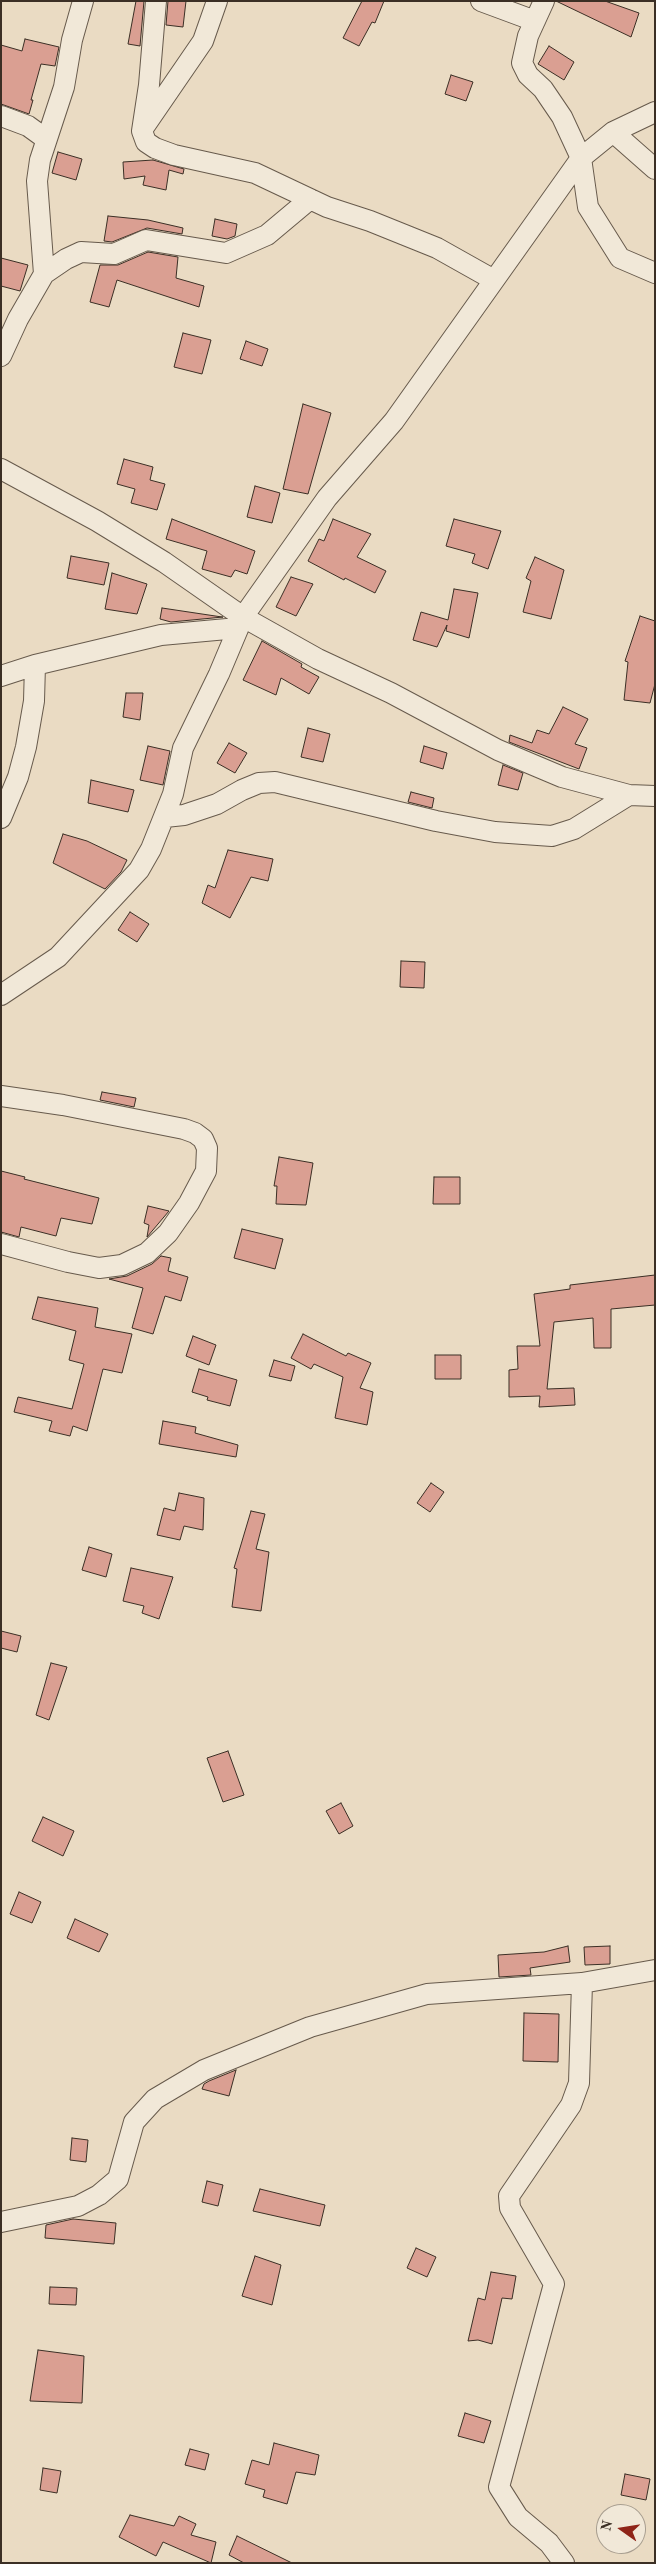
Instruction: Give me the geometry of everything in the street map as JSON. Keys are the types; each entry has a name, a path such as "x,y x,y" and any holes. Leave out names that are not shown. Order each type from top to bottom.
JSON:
{"street":[{"path":"44,274 37,181 46,139 64,87 72,40 83,1"},
{"path":"156,1 149,85 142,130 146,142 155,148 255,173 310,200 438,248 494,280"},
{"path":"142,130 203,41 217,1"},
{"path":"481,1 535,21"},
{"path":"544,1 526,42 522,63 528,75 543,88 562,117 581,158 588,207 620,258 655,273"},
{"path":"1,995 58,957 139,870 165,816 173,794 183,748 219,674 240,622 327,498 394,421 581,158 614,132 655,112"},
{"path":"1,116 28,126 46,139"},
{"path":"614,132 655,169"},
{"path":"1,356 18,320 44,274 81,252 114,254 146,240 226,253 267,235 310,200"},
{"path":"1,469 97,521 164,562 240,622 392,692 498,750 562,778 630,795 655,796"},
{"path":"1,676 35,665 161,635 240,622"},
{"path":"1,818 18,777 26,747 34,701 35,665"},
{"path":"165,816 184,815 218,804 259,783 275,782 436,821 495,832 552,836 574,829 630,795"},
{"path":"1,1096 63,1105 184,1130 195,1133 203,1139 207,1148 206,1171 189,1203 168,1233 146,1253 122,1265 99,1268 68,1262 1,1244"},
{"path":"1,2222 78,2206 99,2195 118,2179 134,2122 155,2099 204,2070 310,2027 427,1994 582,1983 655,1970"},
{"path":"564,2563 548,2543 518,2517 499,2486 554,2284 510,2208 509,2196 571,2105 579,2083 582,1983"}],"building":[{"path":"136,1 144,1 140,46 128,44"},
{"path":"168,1 186,1 183,27 166,25"},
{"path":"362,1 384,1 375,23 372,22 359,46 343,38"},
{"path":"556,1 605,1 639,13 631,37"},
{"path":"25,39 59,47 55,66 41,64 29,114 1,104 1,45 22,51"},
{"path":"549,46 574,62 564,80 538,64"},
{"path":"451,75 473,82 466,101 445,94"},
{"path":"58,152 82,159 76,180 52,173"},
{"path":"153,160 184,169 183,174 169,170 166,190 143,185 145,176 124,179 123,162"},
{"path":"108,216 148,220 183,228 182,234 147,228 112,242 104,241"},
{"path":"215,219 237,224 235,236 227,239 212,236"},
{"path":"148,252 178,257 176,278 204,286 199,307 117,280 109,307 90,302 100,265 118,265"},
{"path":"1,258 28,265 20,291 1,286"},
{"path":"183,333 211,340 202,374 174,367"},
{"path":"246,341 268,349 262,366 240,359"},
{"path":"303,404 331,413 308,494 283,489"},
{"path":"124,459 153,467 150,480 165,484 157,510 131,503 135,489 117,484"},
{"path":"255,486 280,493 272,523 247,517"},
{"path":"172,519 255,551 247,574 235,570 231,577 202,569 207,551 166,539"},
{"path":"333,519 371,534 357,557 386,571 375,593 345,578 344,580 308,561 319,539 324,541"},
{"path":"454,519 501,531 488,569 472,563 475,554 446,546"},
{"path":"71,556 109,563 104,585 67,578"},
{"path":"535,557 564,570 551,619 523,612 531,581 526,578"},
{"path":"112,573 147,584 137,614 105,609"},
{"path":"291,577 313,584 296,616 276,607"},
{"path":"454,589 478,593 469,638 446,631 447,625 437,647 413,640 421,612 448,620"},
{"path":"162,608 223,617 171,622 160,619"},
{"path":"640,616 655,621 655,684 650,703 624,700 628,662 625,661"},
{"path":"262,641 302,664 301,667 319,677 309,694 281,678 276,695 243,680"},
{"path":"126,693 143,693 140,720 123,717"},
{"path":"563,707 588,719 575,744 587,748 579,769 509,742 510,735 532,743 537,730 549,734"},
{"path":"308,728 330,734 323,762 301,757"},
{"path":"229,743 247,753 235,773 217,763"},
{"path":"148,746 170,751 163,785 140,780"},
{"path":"424,746 447,753 443,769 420,762"},
{"path":"503,765 523,773 518,790 498,785"},
{"path":"91,780 134,790 128,812 88,803"},
{"path":"411,792 434,798 432,808 408,802"},
{"path":"63,834 87,841 127,860 121,872 105,889 53,863"},
{"path":"228,850 273,859 268,881 251,877 230,918 202,903 208,885 215,888"},
{"path":"130,912 149,924 137,942 118,930"},
{"path":"401,961 425,962 424,988 400,987"},
{"path":"102,1092 136,1098 134,1107 100,1100"},
{"path":"279,1157 313,1163 306,1205 276,1204 277,1186 274,1186"},
{"path":"1,1171 25,1177 24,1179 99,1198 92,1224 61,1218 56,1236 21,1227 19,1237 1,1232"},
{"path":"434,1177 460,1177 460,1204 433,1204"},
{"path":"148,1206 169,1211 147,1237 149,1225 144,1223"},
{"path":"242,1229 283,1239 275,1269 234,1258"},
{"path":"161,1256 171,1258 168,1271 188,1277 181,1301 165,1296 153,1334 132,1328 143,1288 109,1279 127,1276 152,1264"},
{"path":"655,1275 655,1305 611,1309 611,1348 594,1348 593,1318 554,1322 547,1389 574,1388 575,1405 539,1407 540,1396 509,1397 509,1370 518,1369 517,1346 540,1346 534,1294 570,1289 570,1285"},
{"path":"38,1297 98,1308 95,1327 132,1334 122,1373 103,1369 87,1431 73,1426 70,1436 49,1431 52,1421 14,1412 18,1397 72,1409 84,1364 69,1360 76,1331 32,1319"},
{"path":"303,1334 346,1356 348,1353 371,1363 360,1388 373,1392 367,1425 335,1418 343,1377 314,1364 311,1369 291,1358"},
{"path":"193,1336 216,1345 209,1365 186,1356"},
{"path":"435,1355 461,1355 461,1379 435,1379"},
{"path":"274,1360 295,1366 291,1381 269,1376"},
{"path":"199,1369 237,1380 230,1406 207,1400 208,1397 192,1392"},
{"path":"163,1421 196,1427 195,1433 238,1445 236,1457 159,1444"},
{"path":"431,1483 444,1492 430,1512 417,1503"},
{"path":"179,1493 204,1498 203,1530 184,1526 180,1540 157,1535 164,1508 175,1511"},
{"path":"251,1511 265,1514 256,1549 269,1552 261,1611 232,1607 237,1569 234,1568"},
{"path":"89,1547 112,1554 106,1577 82,1570"},
{"path":"131,1568 173,1577 159,1619 142,1613 144,1606 123,1601"},
{"path":"1,1631 21,1636 17,1652 1,1648"},
{"path":"51,1663 67,1667 49,1720 36,1715"},
{"path":"228,1751 244,1795 223,1802 207,1758"},
{"path":"341,1803 353,1826 339,1834 326,1811"},
{"path":"43,1817 74,1831 63,1856 32,1841"},
{"path":"19,1892 41,1902 32,1923 10,1914"},
{"path":"75,1919 108,1934 99,1952 67,1938"},
{"path":"568,1946 570,1962 530,1968 531,1975 499,1977 498,1955 544,1952"},
{"path":"610,1946 610,1964 585,1965 584,1947"},
{"path":"524,2013 559,2014 558,2062 523,2061"},
{"path":"236,2070 229,2096 202,2089 204,2084 209,2081"},
{"path":"72,2138 88,2140 86,2162 70,2160"},
{"path":"207,2181 223,2185 218,2206 202,2202"},
{"path":"260,2189 325,2205 320,2226 253,2211"},
{"path":"73,2219 116,2223 114,2244 45,2238 46,2225"},
{"path":"416,2248 436,2257 427,2277 407,2268"},
{"path":"255,2256 281,2265 272,2305 242,2296"},
{"path":"491,2272 516,2276 512,2299 502,2298 492,2344 478,2340 468,2341 478,2298 485,2300"},
{"path":"50,2287 77,2288 76,2305 49,2304"},
{"path":"38,2350 84,2356 82,2403 30,2401"},
{"path":"465,2413 491,2421 484,2443 458,2436"},
{"path":"274,2443 319,2455 315,2475 296,2472 287,2504 263,2497 265,2490 245,2484 252,2460 269,2465"},
{"path":"190,2449 209,2454 205,2470 185,2465"},
{"path":"43,2468 61,2471 57,2493 40,2490"},
{"path":"625,2474 650,2479 646,2500 621,2495"},
{"path":"130,2515 174,2526 179,2516 196,2524 191,2535 216,2542 211,2563 163,2542 156,2556 119,2537"},
{"path":"237,2536 292,2563 244,2563 229,2555"}]}
